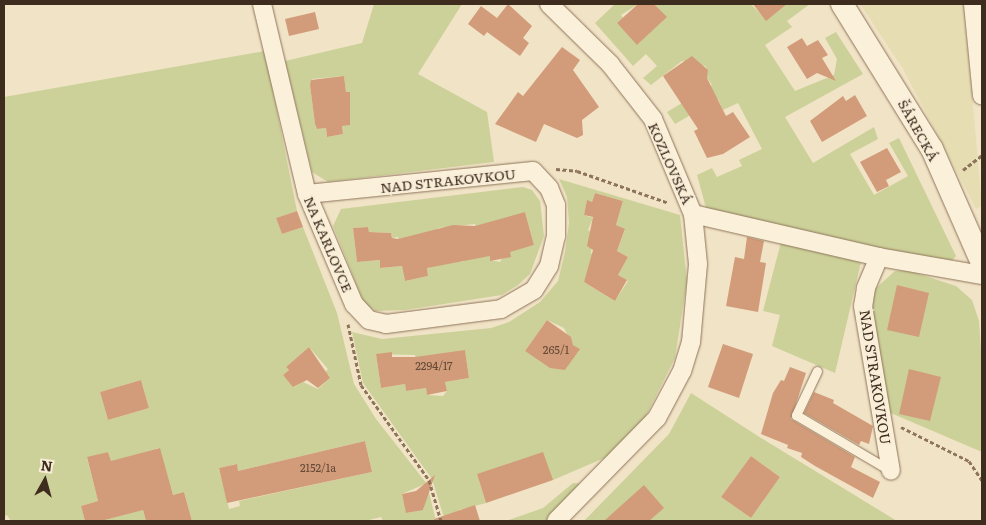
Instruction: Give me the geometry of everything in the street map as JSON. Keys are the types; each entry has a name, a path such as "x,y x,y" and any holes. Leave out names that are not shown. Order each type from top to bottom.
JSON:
{"street":[{"name":"NA KARLOVCE","path":"262,4 307,194 354,304"},
{"name":"KOZLOVSKÁ","path":"549,4 610,64 652,119 693,214 698,288 682,371 657,418 556,521"},
{"name":"ŠÁRECKÁ","path":"842,4 932,149 982,263"},
{"path":"973,4 982,96"},
{"name":"NAD STRAKOVKOU","path":"307,194 533,171 549,188 556,205 556,236 549,266 534,290 501,309 386,324 369,320 354,304"},
{"path":"693,214 879,257 982,275"},
{"name":"NAD STRAKOVKOU","path":"879,257 866,288 864,306 869,354 884,418 891,471"}],"lane":[{"path":"817,371 796,416 891,471"}],"path":[{"path":"577,171 660,198"},
{"name":"NA KARLOVCE","path":"354,304 346,329 361,385 429,480 441,521"},
{"path":"884,418 969,461 982,480"}],"shaded area":[{"path":"860,4 964,4 982,206 976,209 903,69"}],"green space":[{"path":"374,4 462,4 418,74 487,112 494,162 328,182 312,172 285,61 362,43","holes":["344,76 346,92 350,92 350,124 342,126 343,134 327,137 326,128 317,129 315,124 310,85 312,79"]},
{"path":"615,4 638,4 621,15 623,18 617,23 638,44 666,17 654,4 751,4 766,20 787,4 810,4 787,21 792,27 765,45 795,91 834,75 837,59 825,38 836,32 863,74 785,117 813,163 874,127 878,139 850,154 874,195 908,176 889,143 899,138 956,256 949,264 706,208 697,175 712,168 717,177 742,166 739,160 762,149 738,103 723,110 718,99 675,124 667,112 712,85 706,76 708,71 705,66 682,61 651,85 643,78 657,66 646,54 633,66 595,23"},
{"path":"265,51 297,211 276,218 282,234 303,227 337,313 354,384 376,419 427,484 436,521 383,521 381,517 365,521 192,521 184,492 173,495 159,448 128,457 146,521 101,521 126,514 108,452 87,458 98,501 81,506 85,521 11,521 7,515 4,517 4,97","holes":["309,347 328,369 325,372 330,378 318,389 303,382 294,387 283,375 289,370 286,367","141,380 149,408 108,420 100,392","365,441 372,472 239,501 240,506 229,509 219,468 236,464 238,471","425,484 424,509 407,513 402,494"]},
{"path":"559,179 680,215 687,281 675,358 645,418 616,453 553,480 477,474 486,503 459,510 463,521 445,521 432,479 363,383 352,332 382,339 491,328 509,322 540,302 558,281 569,223 567,197","holes":["595,193 623,201 616,225 625,230 617,251 628,257 618,275 628,281 615,301 584,282 595,256 591,253 593,232 588,230 593,218 584,215 587,201 592,202","547,320 564,328 572,344 579,349 565,370 557,365 550,367 525,351","465,350 469,378 445,382 447,391 443,396 427,395 426,388 406,391 405,384 381,388 376,354 415,355 416,360"]},
{"path":"523,187 532,190 540,201 544,236 530,274 518,285 502,295 405,310 375,311 364,303 333,226 341,209","holes":["525,212 534,245 519,249 509,247 500,262 490,260 490,256 462,258 463,262 456,260 427,268 428,276 405,281 402,266 380,268 380,260 357,262 353,228 368,227 369,232 391,233 392,238 398,237 400,252 439,236 438,228 475,224 476,229"]},
{"path":"781,242 861,262 835,373 772,346 780,315 763,311"},
{"path":"895,271 910,271 956,286 972,300 979,321 982,366 982,452 886,411 870,303 876,288"},
{"path":"691,393 897,521 584,521 669,434","holes":["751,456 780,477 751,518 721,497"]},
{"path":"573,483 588,484 546,521 506,521 543,508"}],"building":[{"path":"508,4 532,26 523,38 529,43 520,56 487,32 484,36 468,24 481,6 497,18"},
{"path":"638,4 654,4 667,17 637,45 617,23"},
{"path":"753,4 787,4 766,21"},
{"path":"315,12 319,29 289,36 285,19"},
{"path":"802,38 807,46 818,40 828,55 822,58 836,81 817,73 807,79 787,47"},
{"path":"562,47 580,60 573,70 599,107 582,120 583,135 577,138 544,124 536,142 495,124 518,92 523,96"},
{"path":"692,56 708,70 707,78 726,116 733,112 750,137 723,154 707,158 694,131 698,129 663,76"},
{"path":"344,76 346,92 350,92 350,125 342,126 343,134 327,137 326,128 317,129 315,124 311,80"},
{"path":"855,95 867,116 822,142 810,121 843,96 846,101"},
{"path":"887,148 901,172 886,180 889,186 877,192 860,162"},
{"path":"595,193 623,201 616,225 625,229 617,251 628,257 618,275 627,280 615,301 584,282 593,250 587,246 593,217 584,215 587,200 592,202"},
{"path":"297,211 303,227 282,234 276,218"},
{"path":"525,212 534,245 510,252 511,257 490,261 490,256 427,268 428,276 405,281 402,266 380,268 380,260 357,262 353,228 368,227 369,232 391,233 392,238 398,239 453,225 475,226"},
{"path":"747,237 764,241 760,262 766,263 758,312 726,306 735,257 744,259"},
{"path":"897,285 929,293 919,337 887,330"},
{"path":"547,320 571,337 573,345 580,349 565,370 550,368 525,351"},
{"path":"723,344 753,354 739,398 708,387"},
{"path":"309,347 330,378 318,388 307,380 293,387 283,375 289,370 286,367"},
{"path":"465,350 469,378 445,382 447,391 427,395 426,388 406,391 405,384 381,388 376,354 392,352 392,357 415,357"},
{"path":"790,367 806,373 791,419 855,457 851,467 880,482 873,498 815,466 801,457 802,453 787,448 788,445 761,434 773,393 781,380 784,381"},
{"path":"909,369 941,377 930,421 899,414"},
{"path":"141,380 149,408 108,420 100,392"},
{"path":"814,392 834,400 833,403 873,426 869,444 861,441 859,445 804,413"},
{"path":"365,441 372,472 227,503 219,468 237,464 238,471"},
{"path":"160,448 173,495 184,492 192,521 146,521 143,510 101,521 85,521 81,506 98,501 87,457 108,452 111,461"},
{"path":"543,452 553,480 486,503 477,474"},
{"path":"751,456 780,477 751,518 721,497"},
{"path":"435,475 423,510 406,513 402,494 416,491"},
{"path":"644,485 664,508 649,521 604,521"},
{"path":"475,505 480,521 435,521 434,519"}]}
